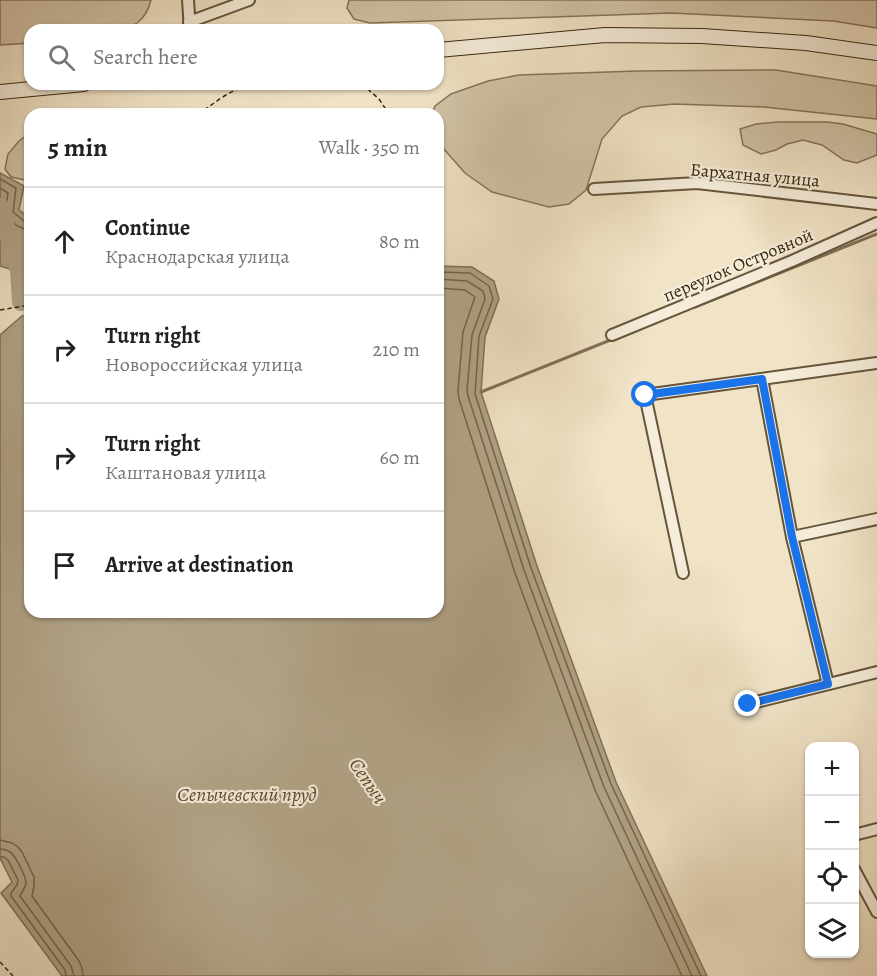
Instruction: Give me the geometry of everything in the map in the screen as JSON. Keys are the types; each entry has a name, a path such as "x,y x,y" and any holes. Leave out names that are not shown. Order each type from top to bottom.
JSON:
{"main road":[{"path":"444,49 605,35 702,36 806,43 877,53"},
{"path":"0,92 24,90"}],"street":[{"path":"188,0 189,24"},
{"path":"194,24 249,0"},
{"name":"Бархатная улица","path":"594,189 697,183 877,204"},
{"name":"переулок Островной","path":"612,335 792,261 877,223"},
{"path":"683,573 645,395 877,363"},
{"path":"762,379 792,537 828,684"},
{"path":"792,537 877,519"},
{"path":"748,704 877,672"},
{"path":"859,834 877,829"},
{"path":"859,877 877,912"}],"path":[{"path":"210,108 226,95 237,90"},
{"path":"369,90 385,108"},
{"path":"0,310 24,306"},
{"path":"0,962 13,976"}],"shaded area":[{"path":"0,0 151,0 142,18 134,24 24,24 24,43 0,45"},
{"path":"349,0 877,0 877,28 833,21 671,13 370,23 354,19 347,8"},
{"path":"776,70 877,86 877,119 764,107 674,104 641,107 622,116 602,139 586,190 569,204 549,207 492,192 465,173 444,149 444,108 434,108 451,94 488,81 519,75"},
{"path":"827,122 877,134 877,155 857,163 844,160 822,145 803,140 761,154 743,145 740,129 756,124"},
{"path":"24,137 24,180 11,177 5,169 8,154"}],"water":[{"path":"0,173 24,186 19,210 24,214 24,268 19,272 0,266"},
{"name":"Сепычевский пруд","path":"444,266 472,267 494,281 499,299 485,337 481,392 537,566 616,782 707,976 62,976 1,893 12,882 0,858 0,335 24,316 24,618 444,618"}],"waterway":[{"name":"Сепыч","path":"0,207 19,271 21,302"},
{"path":"695,307 877,234"},
{"path":"481,392 613,339"}],"route":[{"path":"645,395 762,379 792,537 828,684 748,704"}]}
